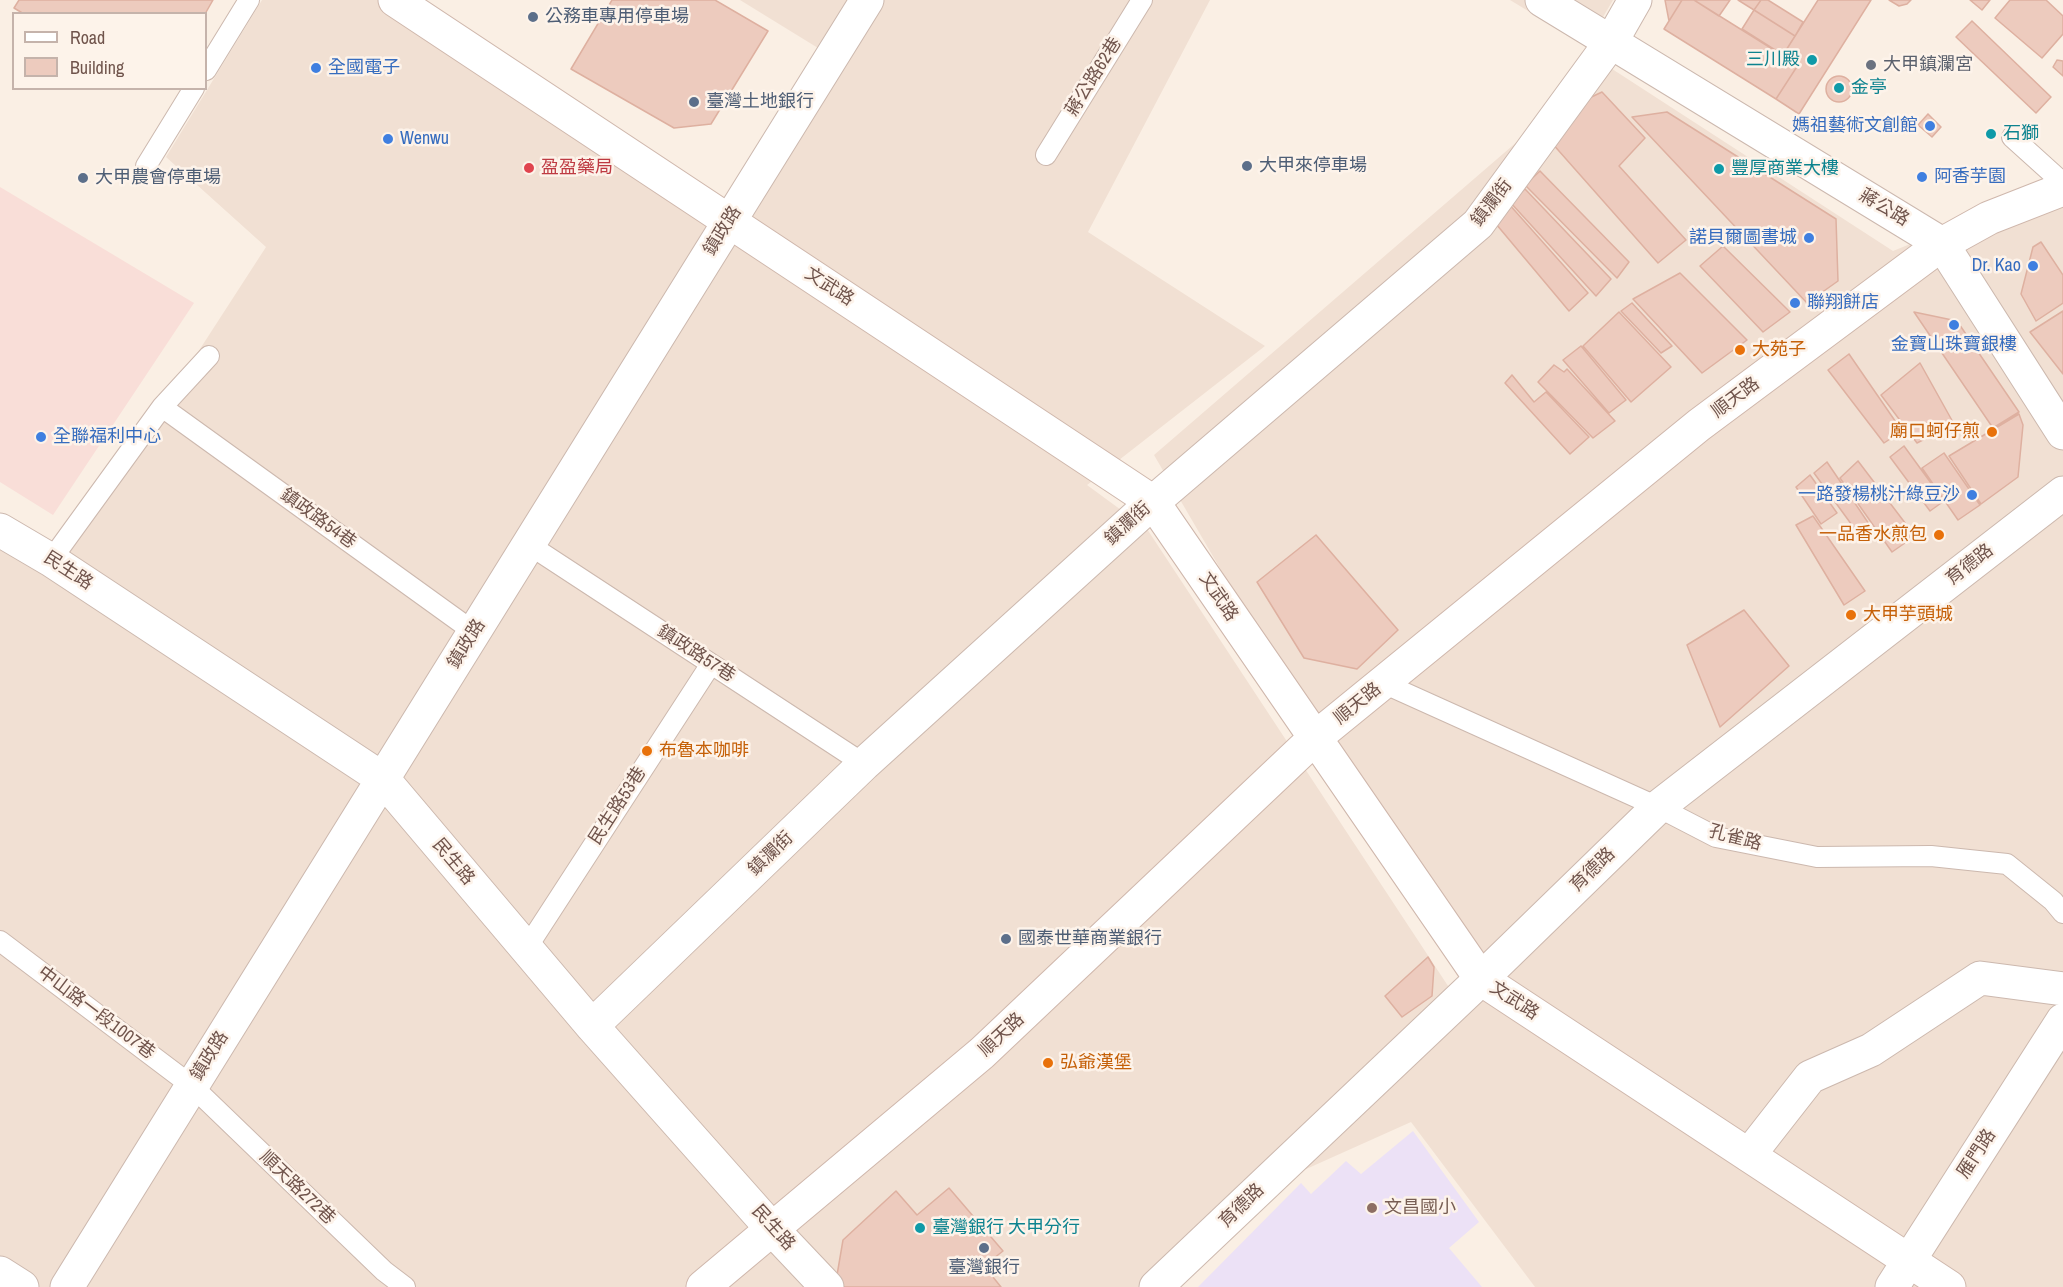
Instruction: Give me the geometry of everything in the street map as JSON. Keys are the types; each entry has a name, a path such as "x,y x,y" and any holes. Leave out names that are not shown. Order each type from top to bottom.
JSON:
{"street":[{"name":"文武路","path":"395,0 1153,502 1480,979 1749,1155 1900,1274 1949,1287"},
{"name":"鎮政路","path":"67,1287 867,0"},
{"name":"蔣公路","path":"1542,0 1942,244 2063,433"},
{"name":"鎮瀾街","path":"592,1026 864,764 1153,502 1478,224 1611,42 1635,0"},
{"name":"順天路","path":"704,1287 982,1053 1315,738 1699,425 1942,244 1989,218 2063,189"},
{"name":"育德路","path":"1156,1287 1658,807 2063,493"},
{"name":"民生路","path":"0,530 51,560 382,779 592,1026 773,1230 827,1287"},
{"path":"1749,1155 1810,1077 1871,1050 1980,978 2063,989"},
{"name":"雁門路","path":"1900,1274 2063,1020"},
{"path":"0,1273 22,1287"}],"lane":[{"path":"207,68 249,0"},
{"name":"蔣公路62巷","path":"1046,155 1142,0"},
{"path":"146,166 193,90"},
{"path":"2012,137 2063,183"},
{"path":"51,560 162,407 208,356"},
{"name":"鎮政路54巷","path":"162,407 474,632"},
{"name":"鎮政路57巷","path":"528,544 864,764"},
{"name":"民生路53巷","path":"526,949 711,664"},
{"name":"孔雀路","path":"1383,683 1658,807 1716,837 1817,857 1931,856 2007,864 2053,901 2063,913"},
{"name":"中山路一段1007巷","path":"0,941 192,1086"},
{"name":"順天路272巷","path":"192,1086 384,1271 405,1287"}],"shaded area":[{"path":"262,0 404,0 744,230 844,64 740,0 1210,0 1088,232 1265,346 1087,485 1147,529 1452,992 1146,1287 0,1287 0,547 53,576 266,247 166,157"},
{"path":"1510,0 1613,0 1586,46"},
{"path":"1606,65 1893,251 2063,182 2063,1287 1535,1287 1411,1122 1304,1170 1472,1001 1154,455"},
{"path":"0,187 194,303 53,515 0,482"},
{"name":"文昌國小","path":"1413,1131 1479,1222 1449,1248 1482,1287 1198,1287 1301,1183 1311,1194 1346,1161 1361,1174"}],"building":[{"path":"19,0 213,0 206,12 21,12 14,8"},
{"path":"612,0 715,0 768,31 711,124 674,128 571,69"},
{"path":"1665,0 1682,0 1669,21"},
{"path":"1682,0 1694,0 1798,65 1776,99 1664,29"},
{"path":"1694,0 1730,0 1719,16"},
{"path":"1738,0 1761,0 1754,10"},
{"path":"1761,0 1768,0 1803,22 1795,36 1754,10"},
{"name":"三川殿","path":"1818,0 1871,0 1799,114 1776,99 1798,65 1783,55"},
{"path":"1889,0 1911,0 1899,6"},
{"path":"1970,0 1990,0 1982,10"},
{"path":"2010,0 2046,0 2063,16 2063,34 2042,58 1995,18"},
{"path":"1754,10 1795,36 1783,55 1742,29"},
{"path":"1972,21 2051,97 2036,113 1956,37"},
{"path":"2057,60 2063,61 2063,76 2053,67"},
{"name":"金亭","path":"1839,76 1848,80 1852,89 1848,98 1839,102 1830,98 1826,89 1830,80"},
{"path":"1602,92 1645,138 1619,166 1686,240 1658,263 1551,142 1585,100"},
{"name":"豐厚商業大樓","path":"1667,112 1836,219 1838,281 1807,303 1632,117"},
{"name":"媽祖藝術文創館","path":"1928,114 1941,127 1932,137 1918,125"},
{"path":"1540,171 1629,262 1617,278 1525,185"},
{"path":"1525,189 1611,279 1596,296 1510,202"},
{"path":"1508,203 1588,293 1569,311 1491,218"},
{"path":"2041,242 2063,275 2063,303 2036,321 2021,294 2033,247"},
{"path":"1723,246 1790,312 1763,332 1700,266"},
{"path":"1680,273 1747,340 1702,373 1633,299"},
{"path":"1632,303 1672,346 1661,353 1621,311"},
{"path":"2063,311 2063,374 2030,332"},
{"path":"1619,312 1671,367 1631,402 1583,346"},
{"path":"1914,312 1957,321 2019,412 1993,428"},
{"path":"1581,346 1626,400 1609,413 1563,360"},
{"path":"1849,354 1902,431 1884,443 1828,370"},
{"path":"1920,363 1954,424 1917,443 1881,395"},
{"path":"1554,365 1564,372 1567,369 1615,421 1593,438 1538,382"},
{"path":"1512,375 1534,402 1546,392 1589,437 1570,454 1505,383"},
{"path":"2019,414 2023,425 2018,477 1981,504 1949,456"},
{"path":"1904,446 1944,501 1930,511 1890,457"},
{"path":"1944,453 1980,505 1958,520 1922,468"},
{"path":"1858,461 1915,536 1892,552 1840,478"},
{"path":"1827,462 1869,524 1857,532 1814,473"},
{"path":"1810,475 1837,513 1821,524 1796,487"},
{"path":"1813,516 1865,591 1844,605 1796,525"},
{"path":"1316,535 1398,630 1357,669 1304,658 1257,582"},
{"path":"1744,610 1789,666 1720,727 1687,645"},
{"path":"1428,957 1434,967 1432,996 1402,1017 1385,996"},
{"name":"臺灣銀行 大甲分行","path":"949,1188 1003,1251 984,1266 1001,1287 842,1287 836,1281 843,1240 896,1191 917,1215"}],"place":[{"name":"公務車專用停車場","path":"533,17"},
{"name":"三川殿","path":"1812,60"},
{"name":"大甲鎮瀾宮","path":"1871,65"},
{"name":"全國電子","path":"316,68"},
{"name":"金亭","path":"1839,88"},
{"name":"臺灣土地銀行","path":"694,102"},
{"name":"媽祖藝術文創館","path":"1930,126"},
{"name":"石獅","path":"1991,134"},
{"name":"Wenwu","path":"388,139"},
{"name":"大甲來停車場","path":"1247,166"},
{"name":"盈盈藥局","path":"529,168"},
{"name":"豐厚商業大樓","path":"1719,169"},
{"name":"阿香芋園","path":"1922,177"},
{"name":"大甲農會停車場","path":"83,178"},
{"name":"諾貝爾圖書城","path":"1809,238"},
{"name":"Dr. Kao","path":"2033,266"},
{"name":"聯翔餅店","path":"1795,303"},
{"name":"金寶山珠寶銀樓","path":"1954,325"},
{"name":"大苑子","path":"1740,350"},
{"name":"廟口蚵仔煎","path":"1992,432"},
{"name":"全聯福利中心","path":"41,437"},
{"name":"一路發楊桃汁綠豆沙","path":"1972,495"},
{"name":"一品香水煎包","path":"1939,535"},
{"name":"大甲芋頭城","path":"1851,615"},
{"name":"布魯本咖啡","path":"647,751"},
{"name":"國泰世華商業銀行","path":"1006,939"},
{"name":"弘爺漢堡","path":"1048,1063"},
{"name":"文昌國小","path":"1372,1208"},
{"name":"臺灣銀行 大甲分行","path":"920,1228"},
{"name":"臺灣銀行","path":"984,1248"}]}
